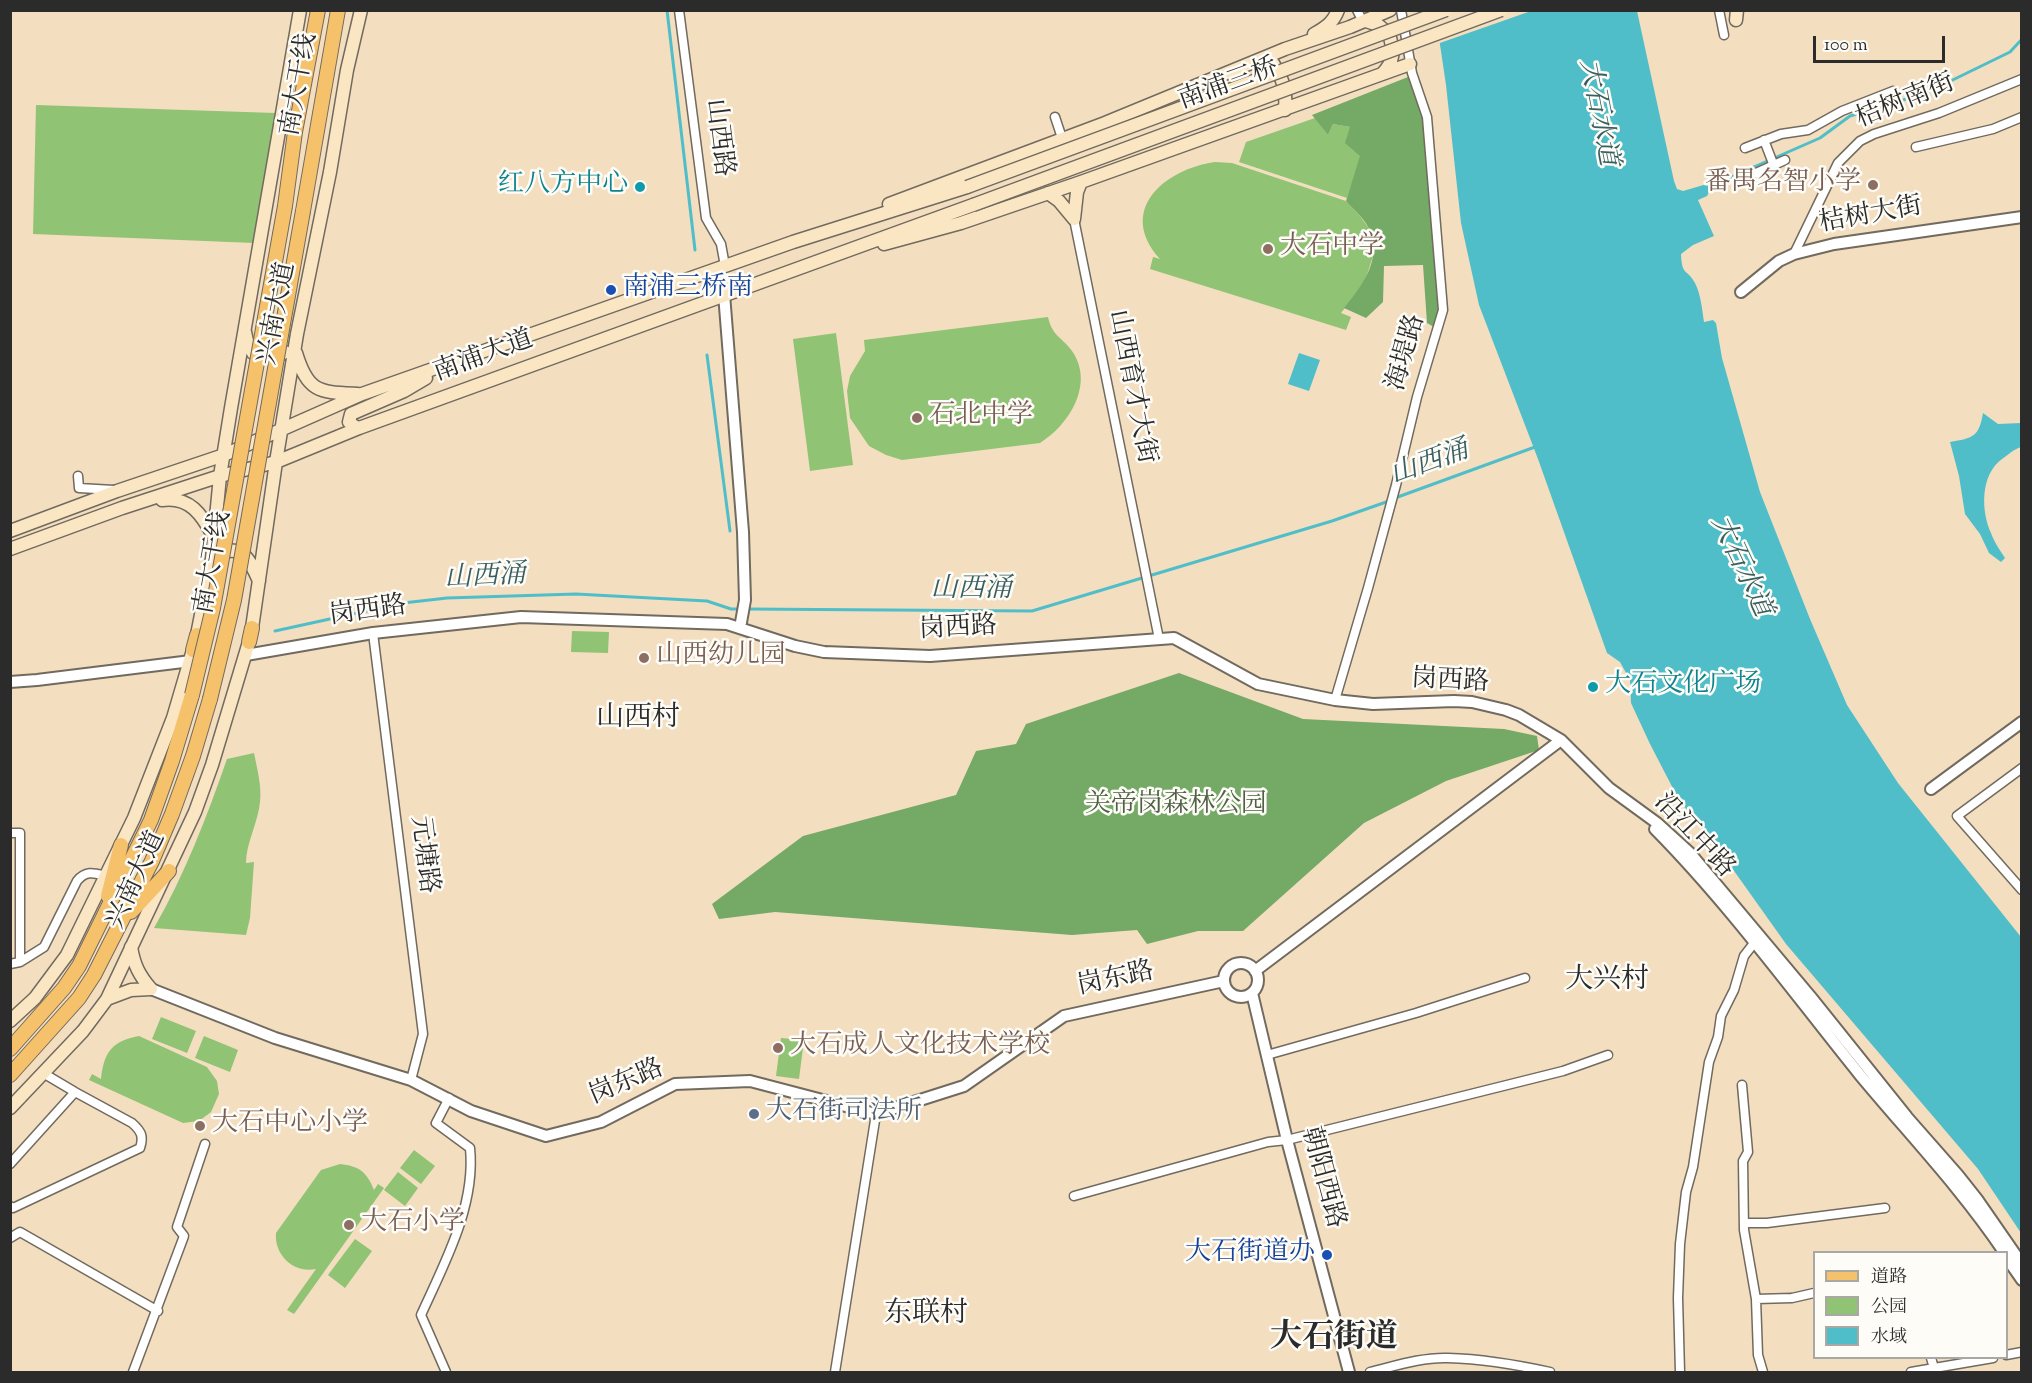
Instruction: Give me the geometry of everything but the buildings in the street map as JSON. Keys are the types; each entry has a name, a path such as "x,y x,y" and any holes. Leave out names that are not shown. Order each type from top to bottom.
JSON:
{"main road":[{"name":"兴南大道","path":"220,476 300,10"},
{"name":"南大干线","path":"10,1049 64,988 79,966 151,820 192,695 215,596 318,10"},
{"name":"南大干线","path":"10,1075 79,998 94,975 153,861 193,756 210,699 234,600 338,10"},
{"name":"兴南大道","path":"252,628 297,334 330,172 347,70 361,10"},
{"path":"1285,49 1326,27 1338,10"},
{"path":"793,242 1105,123 1285,49 1390,10"},
{"name":"南浦三桥","path":"967,187 1446,10"},
{"name":"南浦三桥","path":"973,205 1501,10"},
{"path":"1371,17 1389,34 1392,57 1390,65 1381,75"},
{"path":"1268,56 1281,74 1286,98 1285,110"},
{"path":"793,269 961,223 1410,64"},
{"path":"1074,219 1077,192 1081,182"},
{"name":"南浦大道","path":"10,531 117,491 224,455 362,394 793,242 967,187"},
{"path":"1048,192 1074,219"},
{"name":"南浦大道","path":"10,549 122,508 220,476 276,462 359,428 973,205"},
{"path":"245,328 247,341 253,353 266,359 278,357 288,350 297,334"},
{"path":"295,349 300,367 315,388 331,393 362,394"},
{"path":"359,428 349,422 351,414 404,391 451,364"},
{"path":"192,655 212,559 220,476"},
{"path":"117,491 111,499 112,504 122,508 173,498 196,508 214,537"},
{"path":"212,559 227,550 237,551 252,563 260,582"},
{"path":"248,649 252,628"},
{"name":"兴南大道","path":"10,1108 83,1030 107,999 195,812 248,649"},
{"name":"兴南大道","path":"10,1021 35,998 67,955 134,818 169,728 192,655"},
{"path":"102,920 121,845"},
{"path":"118,927 169,871"},
{"path":"131,947 139,975 151,989"},
{"path":"107,999 131,990 151,989"}],"street":[{"name":"山西路","path":"679,10 706,219 722,244 725,266"},
{"path":"1357,10 1371,17"},
{"name":"海堤路","path":"1335,700 1396,485 1417,397 1443,310 1426,117 1410,64 1401,10"},
{"path":"1719,10 1724,35"},
{"name":"桔树南街","path":"1794,254 1838,163 1860,141 1874,134 1940,113 2022,79"},
{"path":"1745,148 1781,134 1808,129 1842,111 1893,91"},
{"path":"1055,117 1062,138"},
{"path":"1916,147 1993,129 2022,117"},
{"path":"1764,140 1774,166"},
{"path":"1754,174 1785,160"},
{"name":"桔树大街","path":"1741,292 1779,261 1794,254 1857,241 2022,217"},
{"name":"山西育才大街","path":"1074,219 1159,639"},
{"path":"724,294 743,532 745,600 740,628"},
{"path":"78,476 79,488 117,491"},
{"name":"岗西路","path":"248,649 521,616 727,624 795,646 824,652 930,656 1174,638 1258,684 1335,700 1373,704 1454,701 1481,703 1519,715 1561,740 1609,788 1632,805"},
{"name":"元塘路","path":"373,633 423,1034 411,1080"},
{"path":"10,682 37,680 192,655"},
{"path":"1931,789 2022,722"},
{"path":"1255,971 1561,740"},
{"path":"2022,768 1957,816 2022,890"},
{"name":"沿江中路","path":"1632,805 1757,939 1971,1191 2022,1264"},
{"path":"10,833 20,833 20,962"},
{"path":"10,964 20,962 44,947 82,875 92,872 106,876"},
{"path":"1680,1372 1678,1273 1686,1192 1693,1167 1709,1062 1718,1037 1721,1016 1734,990 1744,956 1757,939"},
{"name":"沿江中路","path":"1757,939 1900,1123 1949,1177 2003,1251"},
{"path":"1238,964 1249,965 1255,971 1258,984 1252,993 1245,998 1228,992 1224,981 1228,970 1238,964"},
{"path":"1266,1055 1416,1013 1525,978"},
{"name":"岗东路","path":"151,989 275,1038 411,1080 471,1111 546,1136 601,1122 675,1084 750,1081 876,1114 964,1086 1064,1016 1224,981"},
{"name":"朝阳西路","path":"1252,993 1287,1140 1349,1372"},
{"path":"1074,1196 1268,1142 1287,1140 1563,1071 1608,1055"},
{"path":"10,1206 14,1208 140,1148 143,1139 140,1130 44,1073"},
{"path":"1742,1086 1748,1152 1743,1161 1744,1224 1756,1299 1758,1354 1763,1372"},
{"path":"10,1164 75,1092"},
{"path":"446,1372 421,1315 454,1240 470,1185 472,1164 470,1148 436,1123 449,1098"},
{"path":"835,1372 876,1114"},
{"path":"133,1372 158,1311 184,1236 177,1227 205,1144"},
{"path":"1744,1224 1885,1208"},
{"path":"10,1238 20,1233 158,1311"},
{"path":"2008,1259 2022,1280"},
{"path":"1756,1299 1792,1298 1813,1293"},
{"path":"1370,1372 1408,1362 1447,1358 1550,1372"},
{"path":"1931,1359 1934,1368"},
{"path":"1911,1372 1987,1359"}],"green space":[{"path":"1408,77 1423,118 1438,311 1434,327 1427,323 1423,265 1384,266 1383,302 1366,318 1344,308 1363,282 1372,263 1373,242 1370,231 1363,219 1346,201 1360,156 1345,143 1350,127 1333,124 1328,135 1312,115"},
{"path":"36,105 275,113 254,243 33,234"},
{"path":"1315,118 1328,135 1333,124 1350,127 1361,156 1347,198 1239,162 1246,142"},
{"path":"1215,162 1232,163 1346,201 1360,216 1370,230 1374,253 1364,284 1341,313 1351,317 1346,330 1150,269 1153,257 1160,259 1148,241 1143,224 1145,209 1152,195 1179,173"},
{"path":"1048,317 1055,332 1072,351 1081,377 1080,390 1069,415 1051,435 1040,443 902,460 869,446 850,418 847,391 850,376 865,351 864,340"},
{"path":"836,333 853,465 810,471 793,339"},
{"path":"572,631 609,632 608,653 571,652"},
{"name":"关帝岗森林公园","path":"1179,673 1303,719 1504,729 1537,736 1539,750 1446,781 1364,823 1243,931 1198,931 1147,944 1137,930 1072,935 775,912 719,919 712,904 803,836 956,795 976,751 1016,744 1026,724"},
{"path":"254,753 260,796 259,810 246,863 254,862 250,918 246,935 154,928 194,846 227,759"},
{"path":"161,1017 196,1031 187,1053 152,1039"},
{"path":"139,1036 207,1067 217,1081 219,1094 211,1112 199,1121 183,1123 89,1080 92,1074 101,1079 104,1062 111,1049 122,1041"},
{"path":"204,1036 238,1050 230,1072 195,1058"},
{"path":"781,1038 804,1040 799,1079 776,1076"},
{"path":"414,1150 435,1166 421,1184 400,1168"},
{"path":"340,1164 352,1166 361,1171 374,1190 378,1184 384,1188 294,1314 287,1310 316,1269 300,1269 287,1261 278,1249 276,1233 321,1170"},
{"path":"398,1172 418,1188 405,1206 384,1190"},
{"path":"355,1239 372,1251 345,1288 328,1275"}],"water":[{"name":"大石水道","path":"1435,11 1637,11 1677,189 1683,191 1707,184 1709,192 1707,196 1698,200 1714,236 1693,245 1681,254 1682,266 1697,288 1704,322 1713,320 1716,323 1722,358 1760,492 1810,619 1847,705 1898,783 2021,937 2021,1233 1978,1169 1786,944 1727,861 1679,800 1650,744 1631,703 1630,680 1620,662 1607,653 1538,459 1479,305 1461,223 1446,85"},
{"path":"1299,353 1320,360 1309,391 1288,384"},
{"path":"1983,413 1998,424 2021,423 2021,447 2011,452 1995,466 1986,484 1985,514 1994,540 2005,558 2001,562 1989,553 1980,534 1965,514 1959,476 1950,442 1974,435"}],"pier":[{"path":"1432,10 1531,11 1437,44"}],"waterway":[{"path":"667,10 695,250"},
{"path":"1706,188 1820,138 1850,116 1926,93 2010,52 2022,39"},
{"path":"707,355 730,531"},
{"name":"山西涌","path":"1395,498 1535,447"},
{"name":"山西涌","path":"746,609 1032,611 1332,521 1389,501"},
{"name":"山西涌","path":"275,631 403,603 447,598 576,594 707,601 731,609 739,609"}],"place":[{"name":"番禺名智小学","path":"1873,185"},
{"name":"红八方中心","path":"640,187"},
{"name":"大石中学","path":"1268,249"},
{"name":"南浦三桥南","path":"611,290"},
{"name":"石北中学","path":"917,418"},
{"name":"山西幼儿园","path":"644,658"},
{"name":"大石文化广场","path":"1593,687"},
{"name":"大石成人文化技术学校","path":"778,1048"},
{"name":"大石街司法所","path":"754,1114"},
{"name":"大石中心小学","path":"200,1126"},
{"name":"大石小学","path":"349,1225"},
{"name":"大石街道办","path":"1327,1255"}],"district":[{"name":"山西村","path":"638,720"},
{"name":"大兴村","path":"1607,982"},
{"name":"东联村","path":"926,1316"},
{"name":"大石街道","path":"1334,1341"}]}
